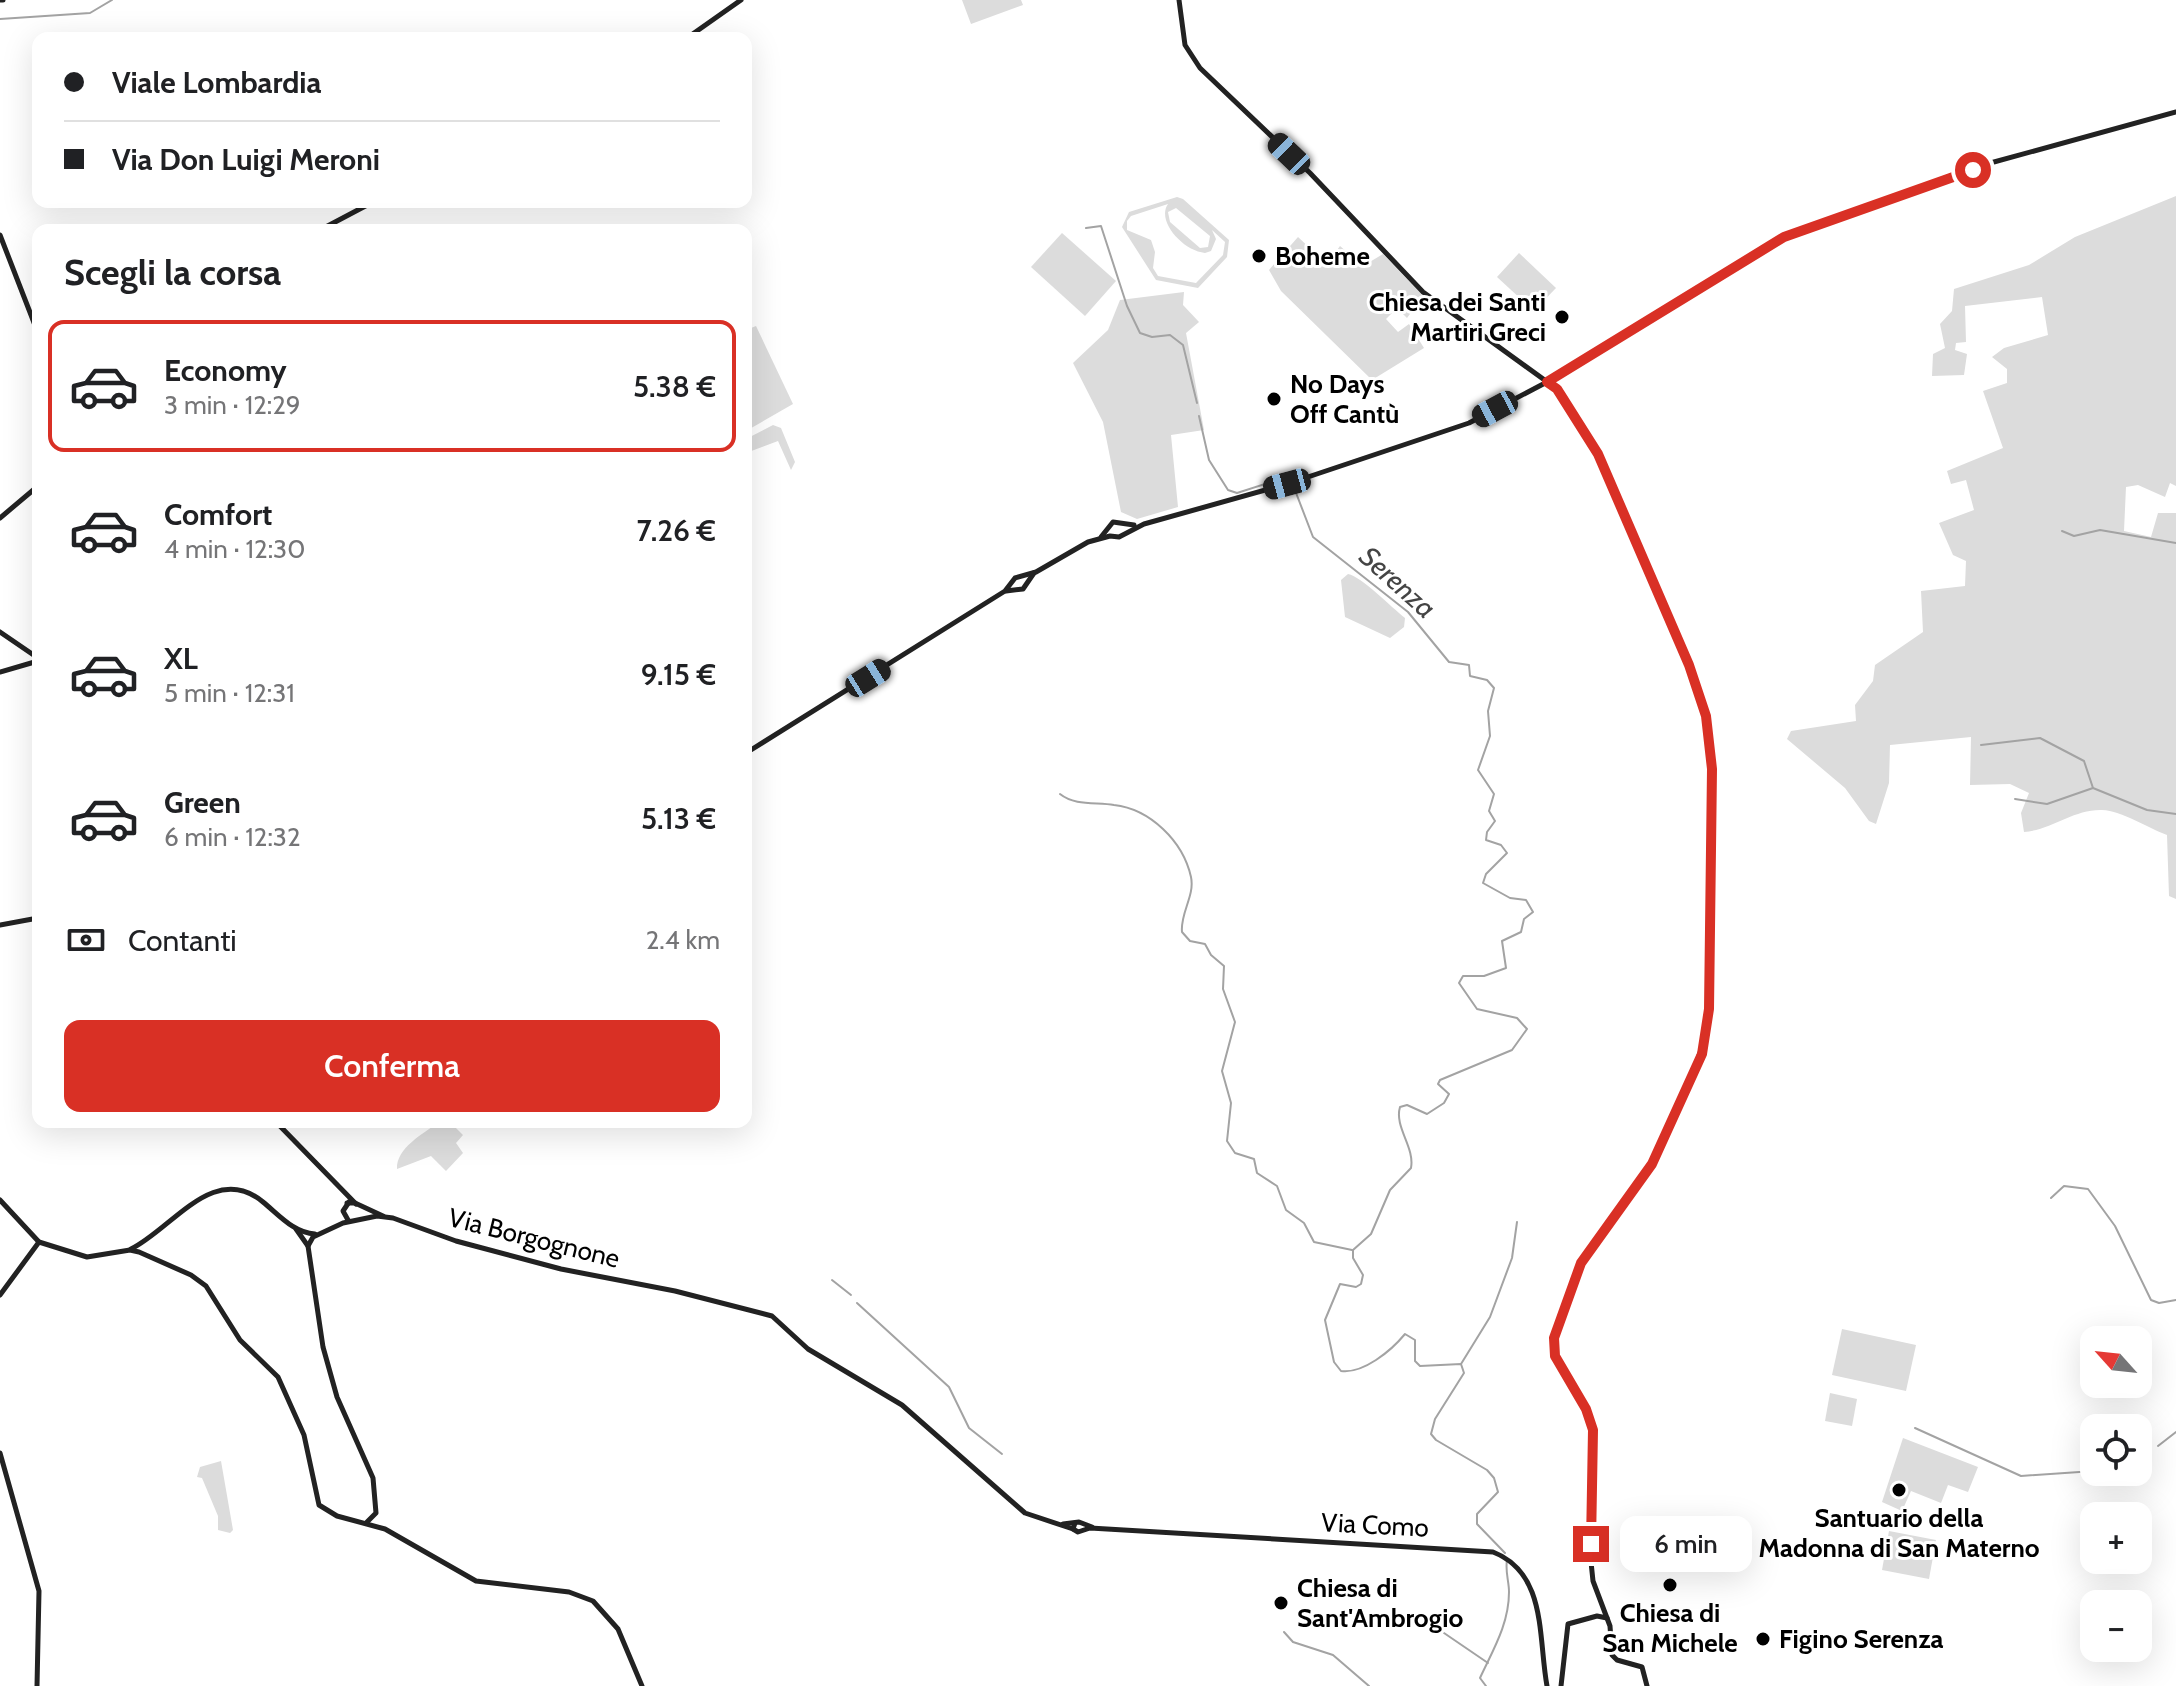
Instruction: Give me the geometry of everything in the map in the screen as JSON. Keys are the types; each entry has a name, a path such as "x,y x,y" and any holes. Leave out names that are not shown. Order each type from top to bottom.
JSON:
{"street":[{"path":"696,32 741,0"},
{"path":"1179,0 1185,45 1200,68 1310,173 1423,292 1557,389 1598,454 1689,665 1703,707 1712,769 1707,1033 1690,1082 1652,1164 1581,1263 1554,1338 1555,1356 1586,1409 1593,1430 1591,1562 1593,1581 1607,1618 1613,1658 1642,1667 1647,1686"},
{"path":"1101,538 1117,521 1125,526 1144,524 1287,484 1469,423 1547,382 1784,237 1972,168 1975,161 1983,165 2176,112"},
{"path":"331,224 362,208"},
{"path":"0,235 32,317"},
{"path":"0,518 32,491"},
{"path":"1013,586 1023,589 1036,572 1079,546 1124,534 1144,524"},
{"path":"1124,534 1125,526"},
{"path":"1110,529 1114,536"},
{"path":"752,749 1013,586 1019,577 1036,572"},
{"path":"1019,577 1025,583"},
{"path":"0,632 32,654"},
{"path":"2,671 32,662"},
{"path":"0,925 32,919"},
{"path":"282,1128 351,1194 361,1214 354,1220 343,1213"},
{"path":"0,1200 39,1242 87,1257 138,1249 214,1190 251,1192 296,1229 308,1246 323,1347 337,1397 373,1478 376,1516 385,1529"},
{"path":"333,1227 351,1194"},
{"name":"Via Borgognone","path":"347,1203 456,1241 561,1269 675,1291"},
{"name":"Via Borgognone","path":"318,1234 354,1220 384,1217"},
{"path":"296,1229 318,1234 308,1246"},
{"path":"0,1295 39,1242"},
{"path":"138,1249 191,1275 206,1286 240,1340 269,1365 304,1435 319,1505 337,1516 385,1529 476,1581 569,1592 593,1601 618,1629 642,1686"},
{"name":"Via Como","path":"675,1291 772,1316 808,1349 902,1405 1025,1513 1050,1523 1100,1529 1493,1552 1510,1558 1524,1572 1533,1591 1547,1686"},
{"path":"0,1453 39,1591 37,1686"},
{"path":"367,1523 376,1516"},
{"path":"1561,1686 1568,1624 1597,1616 1607,1618"}],"shaded area":[{"path":"962,0 1021,0 1023,5 971,24"},
{"path":"2176,196 2176,486 2170,483 2165,497 2138,485 2126,487 2124,531 2151,537 2158,513 2176,513 2176,899 2169,896 2167,835 2102,810 2082,813 2044,828 2024,832 2021,813 2029,793 2010,784 1970,785 1971,737 1890,745 1889,783 1876,824 1869,821 1845,788 1787,739 1791,731 1856,721 1855,705 1873,681 1875,665 1923,632 1921,591 1965,586 1966,561 1953,555 1939,523 1974,510 1966,480 1951,484 1947,471 2003,448 1983,391 2007,383 2007,369 1992,357 2004,348 2048,335 2042,297 1965,306 1966,342 1956,343 1955,350 1967,354 1964,375 1932,376 1933,354 1945,348 1940,324 1952,311 1954,289 2029,265 2075,237"},
{"path":"1177,197 1183,199 1229,240 1227,257 1198,288 1156,280 1122,227 1129,212","holes":["1168,204 1165,211 1169,226 1188,247 1205,253 1211,251 1216,239 1212,230 1225,242 1223,255 1196,283 1158,276 1153,268 1155,252 1151,240 1127,230 1127,221 1131,216","1176,208 1210,236 1208,247 1200,248 1170,222 1168,212"]},
{"path":"1062,233 1116,281 1085,316 1031,267"},
{"path":"1298,237 1327,264 1340,246 1363,266 1383,254 1423,296 1407,318 1397,308 1386,319 1398,332 1409,324 1424,348 1372,380 1281,291 1269,270"},
{"path":"1519,253 1556,288 1534,311 1497,277"},
{"path":"1184,292 1183,305 1199,322 1186,333 1204,430 1171,435 1178,507 1137,519 1121,512 1103,422 1073,363 1108,330 1120,300"},
{"path":"756,326 793,404 752,428 752,328"},
{"path":"773,425 781,428 795,462 791,470 778,441 752,451 752,436"},
{"path":"1348,574 1368,586 1405,618 1404,627 1390,638 1345,617 1341,580"},
{"path":"431,1128 456,1128 463,1135 456,1143 463,1153 446,1171 431,1156 397,1169 401,1154"},
{"path":"1842,1329 1916,1345 1906,1391 1832,1375"},
{"path":"1830,1393 1857,1399 1852,1426 1825,1421"},
{"path":"1903,1438 1978,1467 1968,1492 1948,1485 1941,1503 1911,1491 1902,1511 1882,1502"},
{"path":"221,1461 233,1530 230,1533 218,1530 218,1516 202,1478 197,1477 200,1467"},
{"path":"1889,1531 1936,1540 1929,1579 1882,1570"}],"waterway":[{"path":"0,19 90,13 112,0"},
{"name":"Serenza","path":"1086,228 1101,226 1127,306 1140,333 1152,337 1170,335 1183,345 1197,403"},
{"name":"Serenza","path":"1199,416 1209,460 1228,490 1237,493 1287,477 1289,480"},
{"name":"Serenza","path":"1293,485 1313,537 1408,612 1449,662 1469,665 1470,676 1487,680 1494,688 1488,711 1490,736 1478,770 1494,794 1489,811 1495,821 1487,832 1486,840 1501,845 1507,853 1486,874 1483,883 1510,898 1526,900 1533,912 1524,919 1521,932 1502,941 1506,968 1484,976 1463,976 1459,983 1477,1009 1517,1018 1527,1029 1512,1050 1440,1080 1438,1084 1449,1094 1444,1103 1427,1114 1407,1105 1400,1107 1400,1122 1410,1152 1411,1168 1390,1190 1371,1234 1353,1250 1353,1258 1363,1275 1361,1284 1356,1287 1340,1284 1325,1320 1334,1362 1341,1371 1367,1365 1405,1334 1415,1340 1415,1361 1420,1366 1461,1364 1464,1373 1435,1419 1431,1434 1487,1470 1494,1478 1498,1492 1477,1514 1477,1524 1505,1553"},
{"path":"2062,531 2074,536 2100,530 2176,543"},
{"path":"1981,745 2040,738 2084,761 2093,788"},
{"path":"2015,799 2047,804 2093,788 2147,810 2176,814"},
{"path":"1060,794 1079,802 1114,805 1140,813 1163,829 1181,851 1192,884 1182,932 1190,941 1205,944 1211,955 1224,966 1223,989 1235,1022 1222,1071 1231,1103 1227,1141 1235,1153 1254,1159 1257,1173 1277,1186 1286,1210 1304,1223 1314,1242 1352,1250"},
{"path":"2051,1198 2064,1186 2088,1189 2115,1226 2151,1300 2159,1303 2176,1300"},
{"path":"1461,1364 1490,1317 1512,1258 1517,1222"},
{"path":"832,1280 851,1295"},
{"path":"857,1303 949,1387 969,1428 1002,1454"},
{"path":"1915,1428 2021,1476 2080,1472"},
{"path":"2158,1446 2176,1432"},
{"name":"Serenza","path":"1486,1686 1480,1678 1499,1636 1508,1604 1507,1560"},
{"path":"1284,1632 1293,1642 1333,1655 1369,1686"},
{"path":"1444,1633 1488,1663"}],"place":[{"name":"Boheme","path":"1259,256"},
{"name":"Chiesa dei Santi Martiri Greci","path":"1562,317"},
{"name":"No Days Off Cantù","path":"1274,399"},
{"name":"Santuario della Madonna di San Materno","path":"1899,1490"},
{"name":"Chiesa di San Michele","path":"1670,1585"},
{"name":"Chiesa di Sant'Ambrogio","path":"1281,1603"},
{"name":"Figino Serenza","path":"1763,1639"}],"route":[{"path":"1591,1544 1593,1430 1586,1409 1555,1356 1554,1338 1581,1263 1652,1164 1702,1054 1709,1009 1712,769 1706,716 1689,665 1598,454 1557,389 1547,382 1796,231 1973,170"}]}
